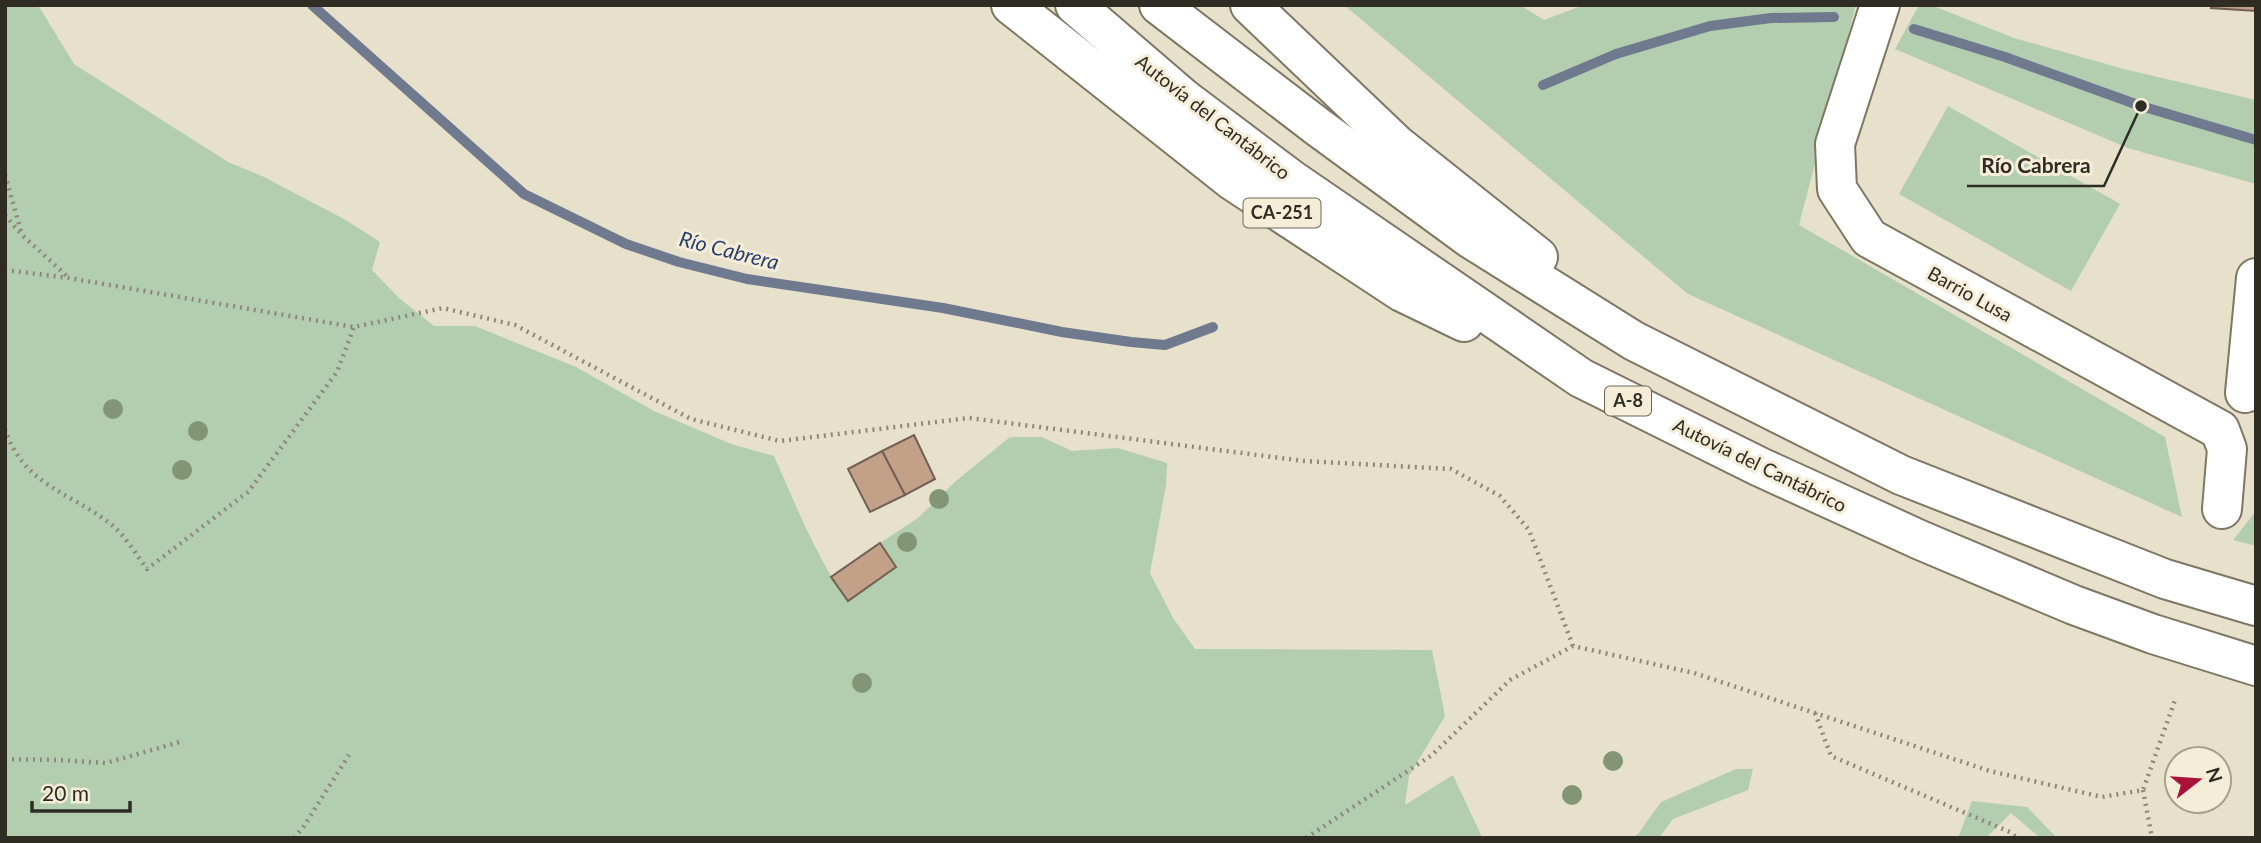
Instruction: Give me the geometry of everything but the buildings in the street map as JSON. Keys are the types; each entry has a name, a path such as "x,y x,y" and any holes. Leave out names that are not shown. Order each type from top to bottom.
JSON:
{"main road":[{"name":"CA-251","path":"1011,5 1233,181 1402,292 1581,377"},
{"name":"Autovía del Cantábrico","path":"1075,5 1183,98 1292,180 1581,377 1760,467 1920,540 2074,605 2153,634 2256,666"},
{"path":"1159,5 1318,127 1471,239 1634,341 1901,475 2165,579 2256,606"},
{"path":"1250,5 1397,145 1517,238 1634,341"},
{"name":"Barrio Lusa","path":"1880,5 1835,144 1837,189 1869,238 2220,430"},
{"path":"2222,509 2227,449 2220,430 2250,394 2256,278"}],"path":[{"path":"5,175 22,235"},
{"path":"5,215 22,235 69,278"},
{"path":"5,270 69,278 354,327 443,307 515,325 691,419 780,441 969,418 1304,461 1451,469 1500,496 1530,530 1573,646"},
{"path":"5,429 12,449 40,481 114,527 147,569 248,492 337,372 354,327"},
{"path":"1306,838 1432,755 1510,680 1573,646 1695,673 2002,774 2102,797 2143,790"},
{"path":"2152,838 2143,790 2175,700"},
{"path":"1815,712 1831,755 2010,832 2017,838"},
{"path":"5,759 106,764 180,742"},
{"path":"294,838 349,755"}],"green space":[{"path":"5,5 38,5 74,64 228,162 262,176 344,219 380,242 372,270 399,298 434,326 475,326 576,367 654,411 731,444 774,456 816,549 847,601 896,567 880,543 918,518 956,481 1010,437 1042,437 1072,451 1118,448 1167,463 1166,485 1150,573 1173,618 1195,649 1432,650 1445,716 1409,776 1405,805 1453,775 1482,837 5,838"},
{"path":"1344,5 1520,5 1544,20 1584,5 1856,5 1799,225 2165,437 2182,517 1688,294"},
{"path":"1919,5 1931,5 2014,38 2124,69 2256,100 2256,184 2128,148 1895,49"},
{"path":"1948,106 2120,204 2071,291 1899,194"},
{"path":"2256,511 2256,546 2233,540"},
{"path":"1736,769 1753,769 1748,790 1673,819 1659,838 1632,838 1638,834 1661,802"},
{"path":"1972,801 2027,807 2057,838 2040,838 2011,813 1986,838 1958,838"}],"waterway":[{"name":"Río Cabrera","path":"312,5 524,194 626,244 679,262 747,279 943,308 1062,332 1131,342 1165,345 1213,327"},
{"name":"Río Cabrera","path":"1543,85 1616,54 1710,26 1771,18 1834,17"},
{"name":"Río Cabrera","path":"1914,29 2005,57 2141,106 2256,140"}],"place":[{"name":"Río Cabrera","path":"2141,106"}]}
